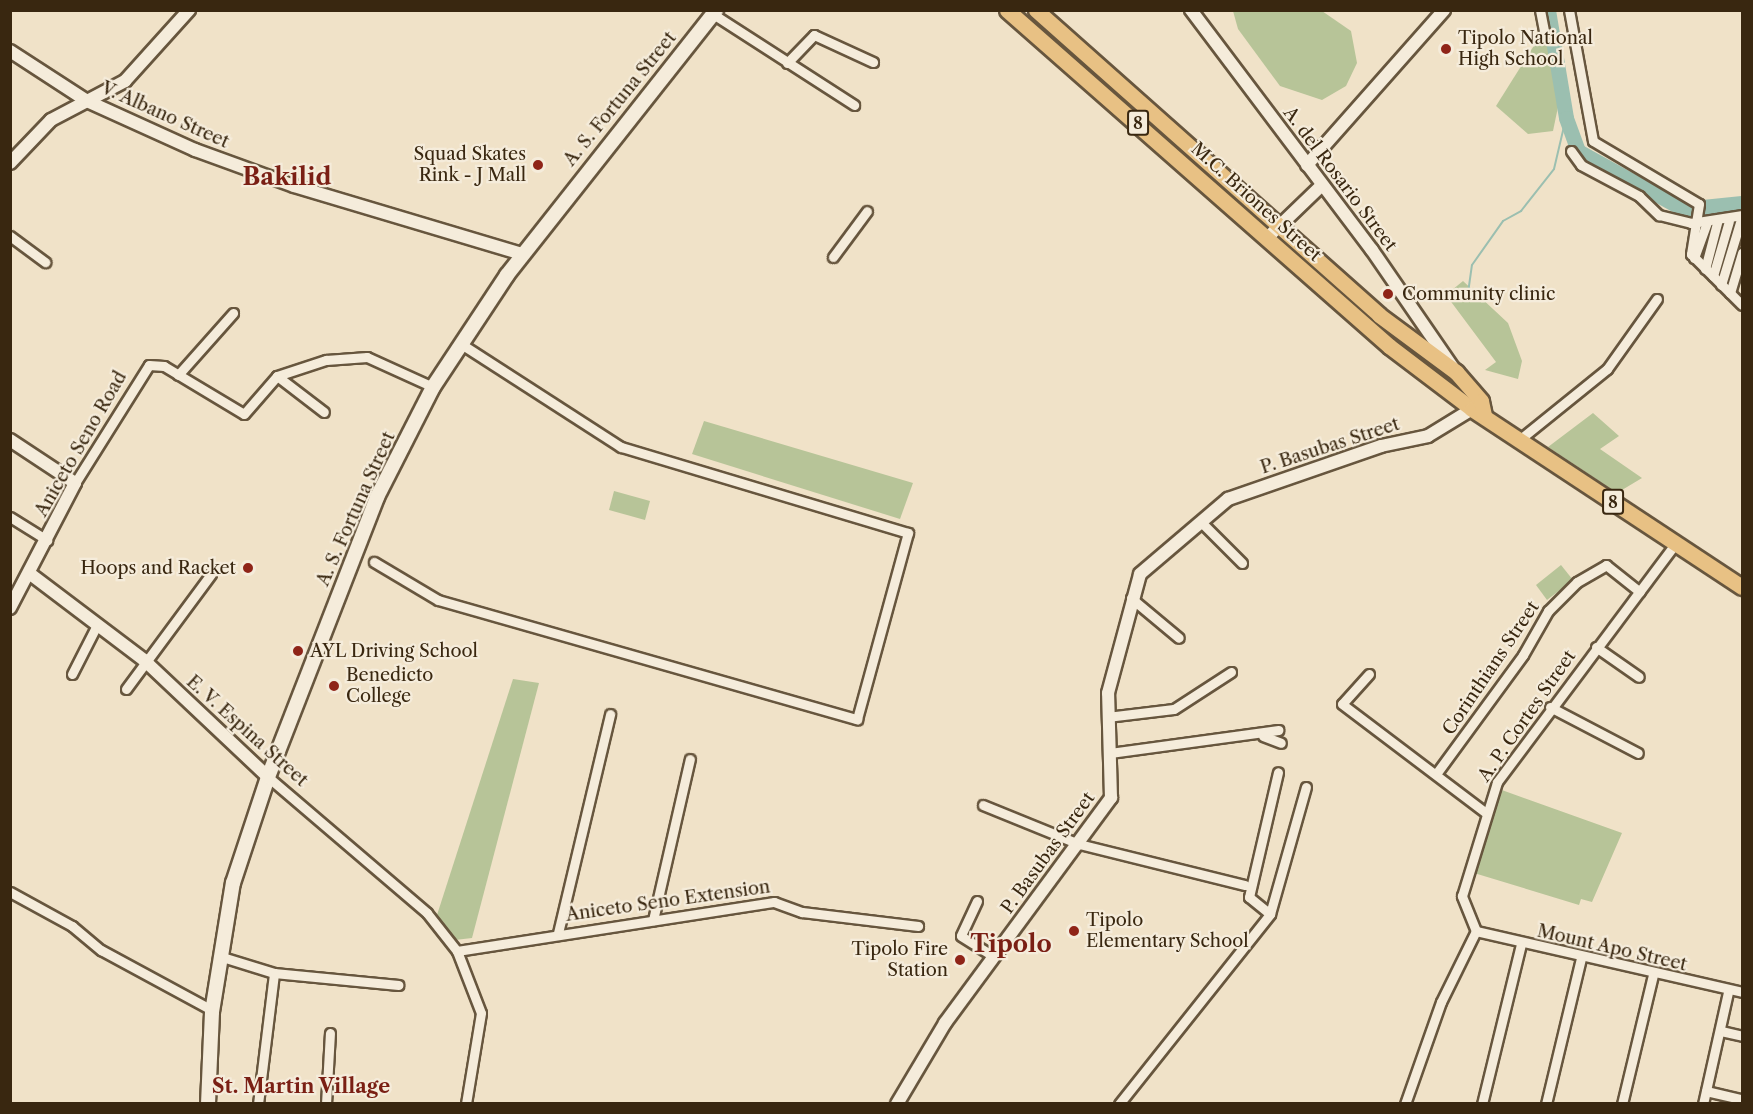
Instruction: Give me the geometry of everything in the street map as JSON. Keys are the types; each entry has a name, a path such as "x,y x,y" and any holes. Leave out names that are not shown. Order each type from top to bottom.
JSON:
{"main road":[{"name":"M.C. Briones Street","path":"1007,10 1370,330 1478,412 1743,587"},
{"name":"M.C. Briones Street","path":"1036,10 1387,322 1456,372 1481,401 1478,412"},
{"name":"A. S. Fortuna Street","path":"208,1104 212,1010 219,956 233,882 268,777 377,497 433,387 522,254 715,12"}],"street":[{"path":"10,163 51,120 125,81 189,10"},
{"name":"A. del Rosario Street","path":"1191,10 1322,185 1456,372"},
{"path":"1307,165 1444,10"},
{"path":"1540,10 1545,36"},
{"path":"1569,10 1593,141 1705,217 1729,221 1743,215"},
{"path":"715,12 787,63 854,105"},
{"path":"787,63 814,35 873,62"},
{"name":"V. Albano Street","path":"10,51 87,101 250,171 522,254"},
{"path":"1571,151 1581,165 1639,196 1659,215 1691,223 1705,217"},
{"path":"1267,238 1322,185"},
{"path":"833,256 867,211"},
{"path":"1721,285 1743,215"},
{"path":"1705,217 1689,248 1694,258 1741,304"},
{"path":"1705,217 1705,269"},
{"path":"1713,276 1729,221"},
{"path":"10,236 45,262"},
{"path":"1730,293 1742,258"},
{"path":"1741,304 1743,291"},
{"path":"1519,440 1607,369 1658,298"},
{"path":"178,375 233,313"},
{"path":"374,562 438,600 857,719 908,533 621,447 460,344"},
{"path":"277,376 362,356 433,387"},
{"name":"Aniceto Seno Road","path":"10,608 75,483 145,369 164,366 244,414 277,376"},
{"path":"277,376 324,412"},
{"name":"P. Basubas Street","path":"897,1104 994,957 1079,844 1114,792 1107,717 1131,598 1140,574 1233,497 1381,446 1428,436 1478,412"},
{"path":"10,440 75,483"},
{"path":"10,517 47,540"},
{"path":"1201,522 1242,563"},
{"name":"A. P. Cortes Street","path":"1476,931 1462,896 1485,812 1497,782 1550,707 1676,543"},
{"name":"Corinthians Street","path":"1436,774 1523,655 1548,611 1586,575 1606,565 1640,592"},
{"name":"E. V. Espina Street","path":"29,573 144,660 268,777 435,922 457,951 481,1013 466,1104"},
{"path":"126,689 144,660 211,574"},
{"path":"1131,598 1179,638"},
{"path":"72,674 97,625"},
{"path":"1596,647 1639,677"},
{"path":"1107,717 1174,709 1231,672"},
{"path":"1369,674 1342,704 1485,812"},
{"path":"1550,707 1638,753"},
{"path":"558,933 610,714"},
{"path":"1110,753 1263,736 1278,730"},
{"path":"1263,736 1281,743"},
{"path":"653,920 690,759"},
{"path":"1269,914 1249,897 1278,772"},
{"path":"1119,1104 1269,914 1306,787"},
{"path":"983,805 1079,844 1245,885"},
{"path":"10,892 72,926 101,950 212,1010"},
{"path":"976,901 961,936 994,957"},
{"name":"Aniceto Seno Extension","path":"457,951 558,933 774,902 802,912 918,926"},
{"path":"1405,1104 1441,1002 1476,931"},
{"name":"Mount Apo Street","path":"1476,931 1653,975 1728,992 1743,992"},
{"path":"1482,1104 1521,944"},
{"path":"219,956 274,973 398,985"},
{"path":"1546,1104 1581,958"},
{"path":"258,1104 274,973"},
{"path":"1622,1104 1653,975"},
{"path":"1703,1104 1728,992"},
{"path":"1721,1031 1743,1036"},
{"path":"326,1104 330,1033"},
{"path":"1706,1091 1743,1100"}],"green space":[{"path":"1233,11 1322,11 1351,31 1357,63 1346,86 1322,100 1280,86 1238,29"},
{"path":"1540,36 1548,36 1558,107 1553,131 1528,134 1496,106"},
{"path":"1463,281 1508,323 1522,361 1518,379 1485,370 1496,362 1446,295"},
{"path":"1593,413 1619,436 1600,449 1642,478 1617,493 1548,447"},
{"path":"704,421 913,483 900,519 692,454"},
{"path":"614,491 650,501 645,520 609,510"},
{"path":"1561,565 1573,580 1547,600 1536,585"},
{"path":"513,679 539,683 472,938 455,940 437,915"},
{"path":"1499,789 1622,833 1592,902 1581,899 1579,905 1474,873"}],"waterway":[{"path":"1548,10 1566,118 1578,151 1683,209 1742,203"},
{"path":"1468,293 1472,265 1503,221 1521,211 1554,169 1566,118"}],"place":[{"name":"Tipolo National High School","path":"1446,49"},
{"name":"Squad Skates Rink - J Mall","path":"538,165"},
{"name":"Community clinic","path":"1388,294"},
{"name":"Hoops and Racket","path":"248,568"},
{"name":"AYL Driving School","path":"298,651"},
{"name":"Benedicto College","path":"334,686"},
{"name":"Tipolo Elementary School","path":"1074,931"},
{"name":"Tipolo Fire Station","path":"960,960"}],"district":[{"name":"Bakilid","path":"287,177"},
{"name":"Tipolo","path":"1011,944"},
{"name":"St. Martin Village","path":"301,1086"}]}
